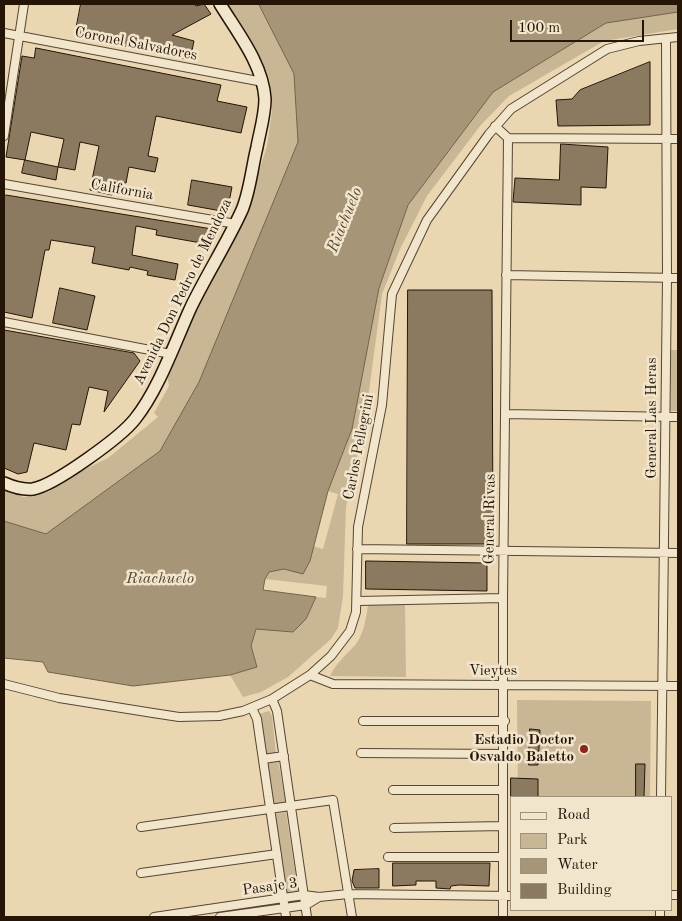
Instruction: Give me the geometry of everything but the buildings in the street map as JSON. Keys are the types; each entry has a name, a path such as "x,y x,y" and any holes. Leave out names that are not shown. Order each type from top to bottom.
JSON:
{"main road":[{"name":"Avenida Don Pedro de Mendoza","path":"4,483 26,489 41,486 55,480 123,432 140,413 192,306 236,224 244,202 264,114 263,82 250,54 220,4"}],"street":[{"path":"4,136 24,4"},
{"name":"Coronel Salvadores","path":"4,33 263,82"},
{"name":"Carlos Pellegrini","path":"4,684 81,702 179,717 231,714 252,708 272,700 310,675 343,643 350,631 358,601 357,550 362,500 382,405 392,294 427,220 503,116 523,101 600,53 628,44 678,37"},
{"name":"General Las Heras","path":"661,796 667,278 666,39"},
{"path":"495,126 508,138 678,139"},
{"name":"General Rivas","path":"503,917 507,896 502,857 505,721 503,598 508,138"},
{"name":"California","path":"4,184 236,224"},
{"path":"506,275 678,278"},
{"path":"4,322 170,354"},
{"path":"505,414 678,417"},
{"path":"357,550 678,553"},
{"path":"358,601 503,598"},
{"name":"Vieytes","path":"310,675 333,684 678,686"},
{"path":"272,700 277,710 308,917"},
{"path":"252,708 257,719 286,917"},
{"path":"363,721 505,721"},
{"path":"361,753 504,754"},
{"path":"263,759 284,756"},
{"path":"393,790 503,790"},
{"path":"141,827 333,800 352,917"},
{"path":"394,828 503,826"},
{"path":"141,873 277,854"},
{"path":"388,857 502,857"},
{"path":"319,897 348,894 507,896"},
{"name":"Pasaje 3","path":"154,917 304,895 319,897"},
{"name":"Pasaje 3","path":"220,917 306,905 319,897"}],"green space":[{"path":"228,4 259,4 294,74 298,142 199,382 160,451 46,534 4,521 4,489 23,497 36,496 50,491 63,480 108,458 158,417 154,413 169,386 167,374 186,330 247,210 267,146 272,111 270,81 263,63"},
{"path":"678,12 678,29 604,41 509,96 480,126 427,196 400,249 382,294 365,421 346,507 343,596 338,628 331,639 288,677 261,692 243,697 230,675 257,667 251,646 256,629 293,632 306,619 316,597 326,598 327,586 265,579 269,572 310,561 313,546 323,549 338,494 328,491 352,429 379,288 408,205 493,92 606,23"},
{"path":"668,350 678,350 678,411 665,411"},
{"path":"405,603 406,677 330,676 338,663 359,640 368,605"},
{"name":"Estadio Doctor Osvaldo Baletto","path":"517,700 651,701 650,796 518,796"},
{"path":"269,711 272,716 276,754 265,756 259,714"},
{"path":"278,760 286,804 274,806 266,762"},
{"path":"286,812 298,891 286,893 274,814"}],"water":[{"name":"Riachuelo","path":"259,4 678,4 678,12 606,23 493,92 408,205 379,288 352,429 328,491 310,561 303,574 284,569 269,572 265,579 263,590 316,597 306,619 293,632 256,629 251,646 257,667 230,675 133,686 48,672 43,662 4,658 4,521 46,534 160,451 199,382 298,142 294,74"}],"place":[{"name":"Estadio Doctor Osvaldo Baletto","path":"584,749"}]}
